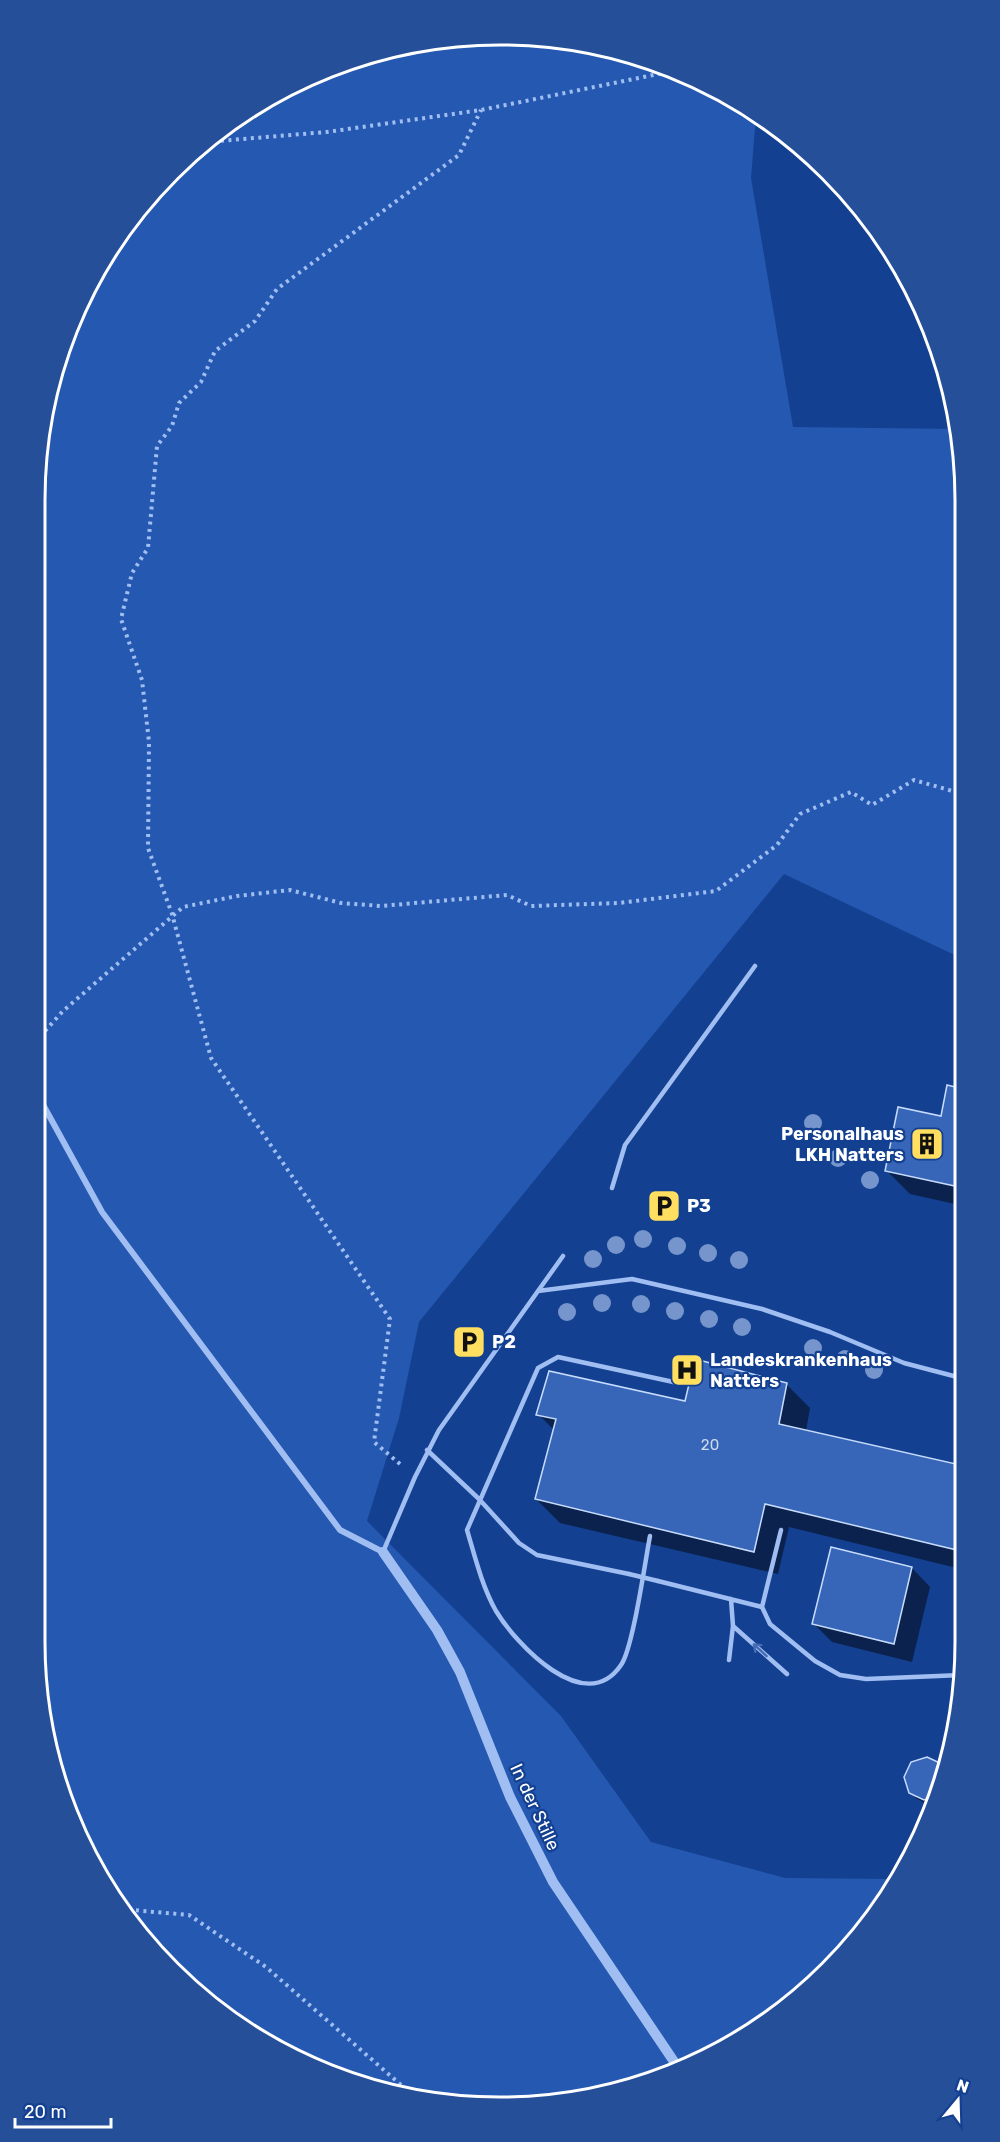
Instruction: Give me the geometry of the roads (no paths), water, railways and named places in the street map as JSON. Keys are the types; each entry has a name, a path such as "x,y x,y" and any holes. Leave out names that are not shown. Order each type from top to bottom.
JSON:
{"street":[{"path":"45,1110 102,1212 340,1530 383,1552"},
{"name":"In der Stille","path":"383,1552 437,1630 460,1672 510,1797 553,1882 674,2062"}],"lane":[{"path":"612,1188 625,1145 755,966"},
{"path":"383,1552 427,1450 563,1256"},
{"path":"538,1291 632,1278 762,1309 830,1332 904,1362 955,1376"},
{"path":"650,1536 622,1664 605,1679 582,1683 557,1674 514,1637 495,1609 479,1571 467,1530 538,1368 558,1357 678,1383"},
{"path":"427,1450 479,1499 519,1543 537,1555 629,1574 762,1607"},
{"path":"781,1530 762,1607 770,1624 815,1661 840,1675 866,1679 954,1675"},
{"path":"729,1660 733,1626 732,1599"},
{"path":"733,1626 787,1674"}],"place":[{"name":"Personalhaus LKH Natters","path":"927,1144"},
{"name":"P3","path":"664,1206"},
{"name":"P2","path":"469,1342"},
{"name":"Landeskrankenhaus Natters","path":"687,1370"}]}
